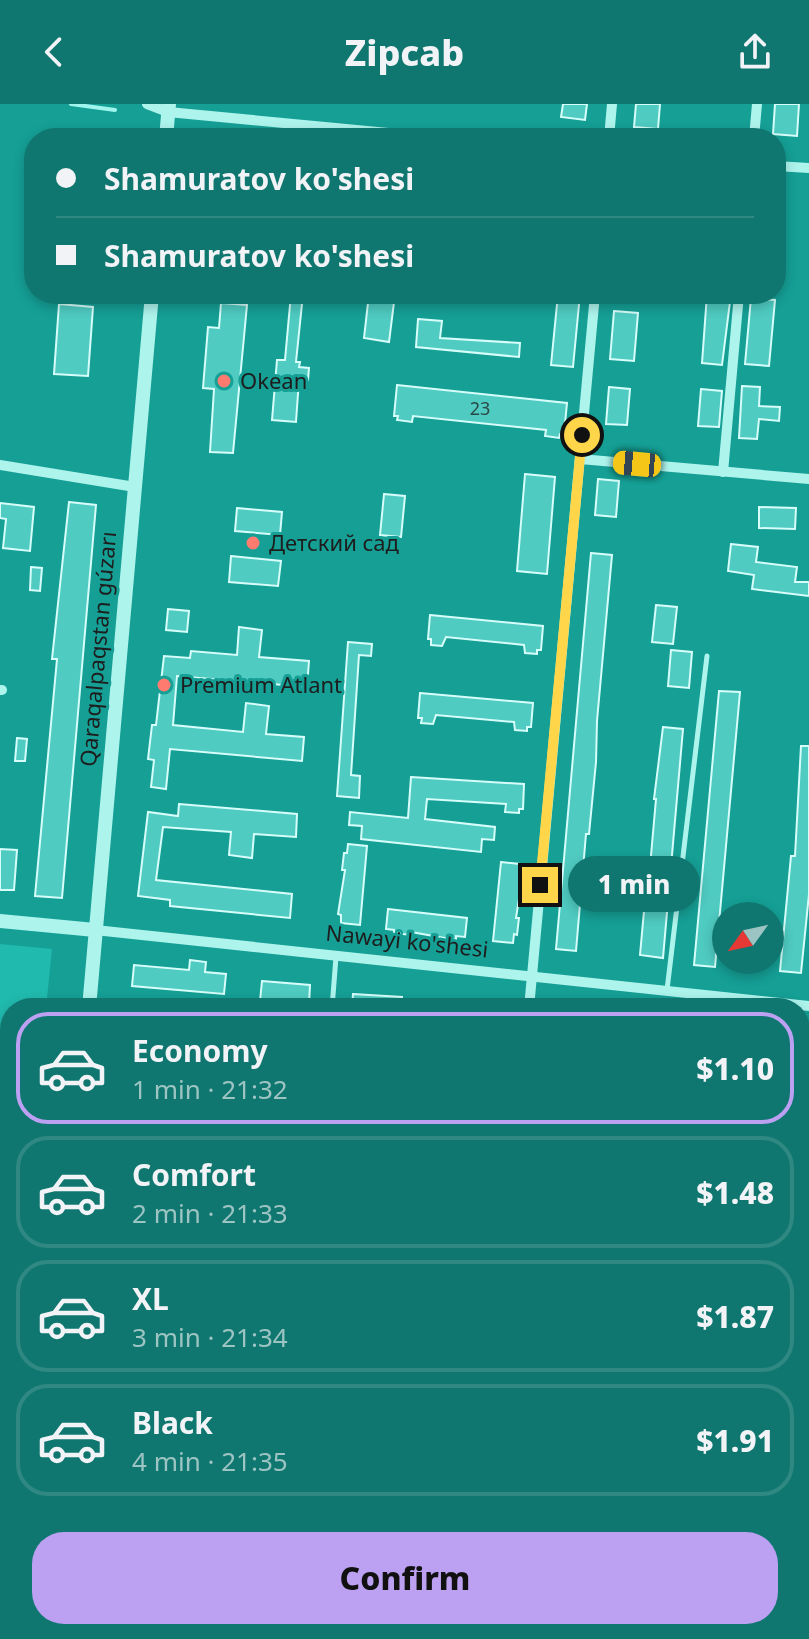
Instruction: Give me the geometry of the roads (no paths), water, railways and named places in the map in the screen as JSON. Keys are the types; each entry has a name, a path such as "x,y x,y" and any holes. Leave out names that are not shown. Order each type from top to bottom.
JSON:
{"street":[{"path":"147,104 350,128"},
{"path":"610,128 612,104"},
{"path":"755,128 757,104"},
{"path":"167,128 168,108"},
{"path":"786,167 809,168"},
{"name":"Qaraqalpaqstan gúzarı","path":"90,998 151,304"},
{"path":"530,998 594,304"},
{"path":"723,472 738,304"},
{"path":"580,459 809,479"},
{"path":"0,465 135,487"},
{"name":"Nawayi ko'shesi","path":"0,921 733,998"}],"lane":[{"path":"667,991 707,656"},
{"path":"333,998 336,956"}],"waterway":[{"path":"71,104 115,110"}],"place":[{"name":"Okean","path":"224,381"},
{"name":"Детский сад","path":"253,543"},
{"name":"Premium Atlant","path":"164,685"}]}
